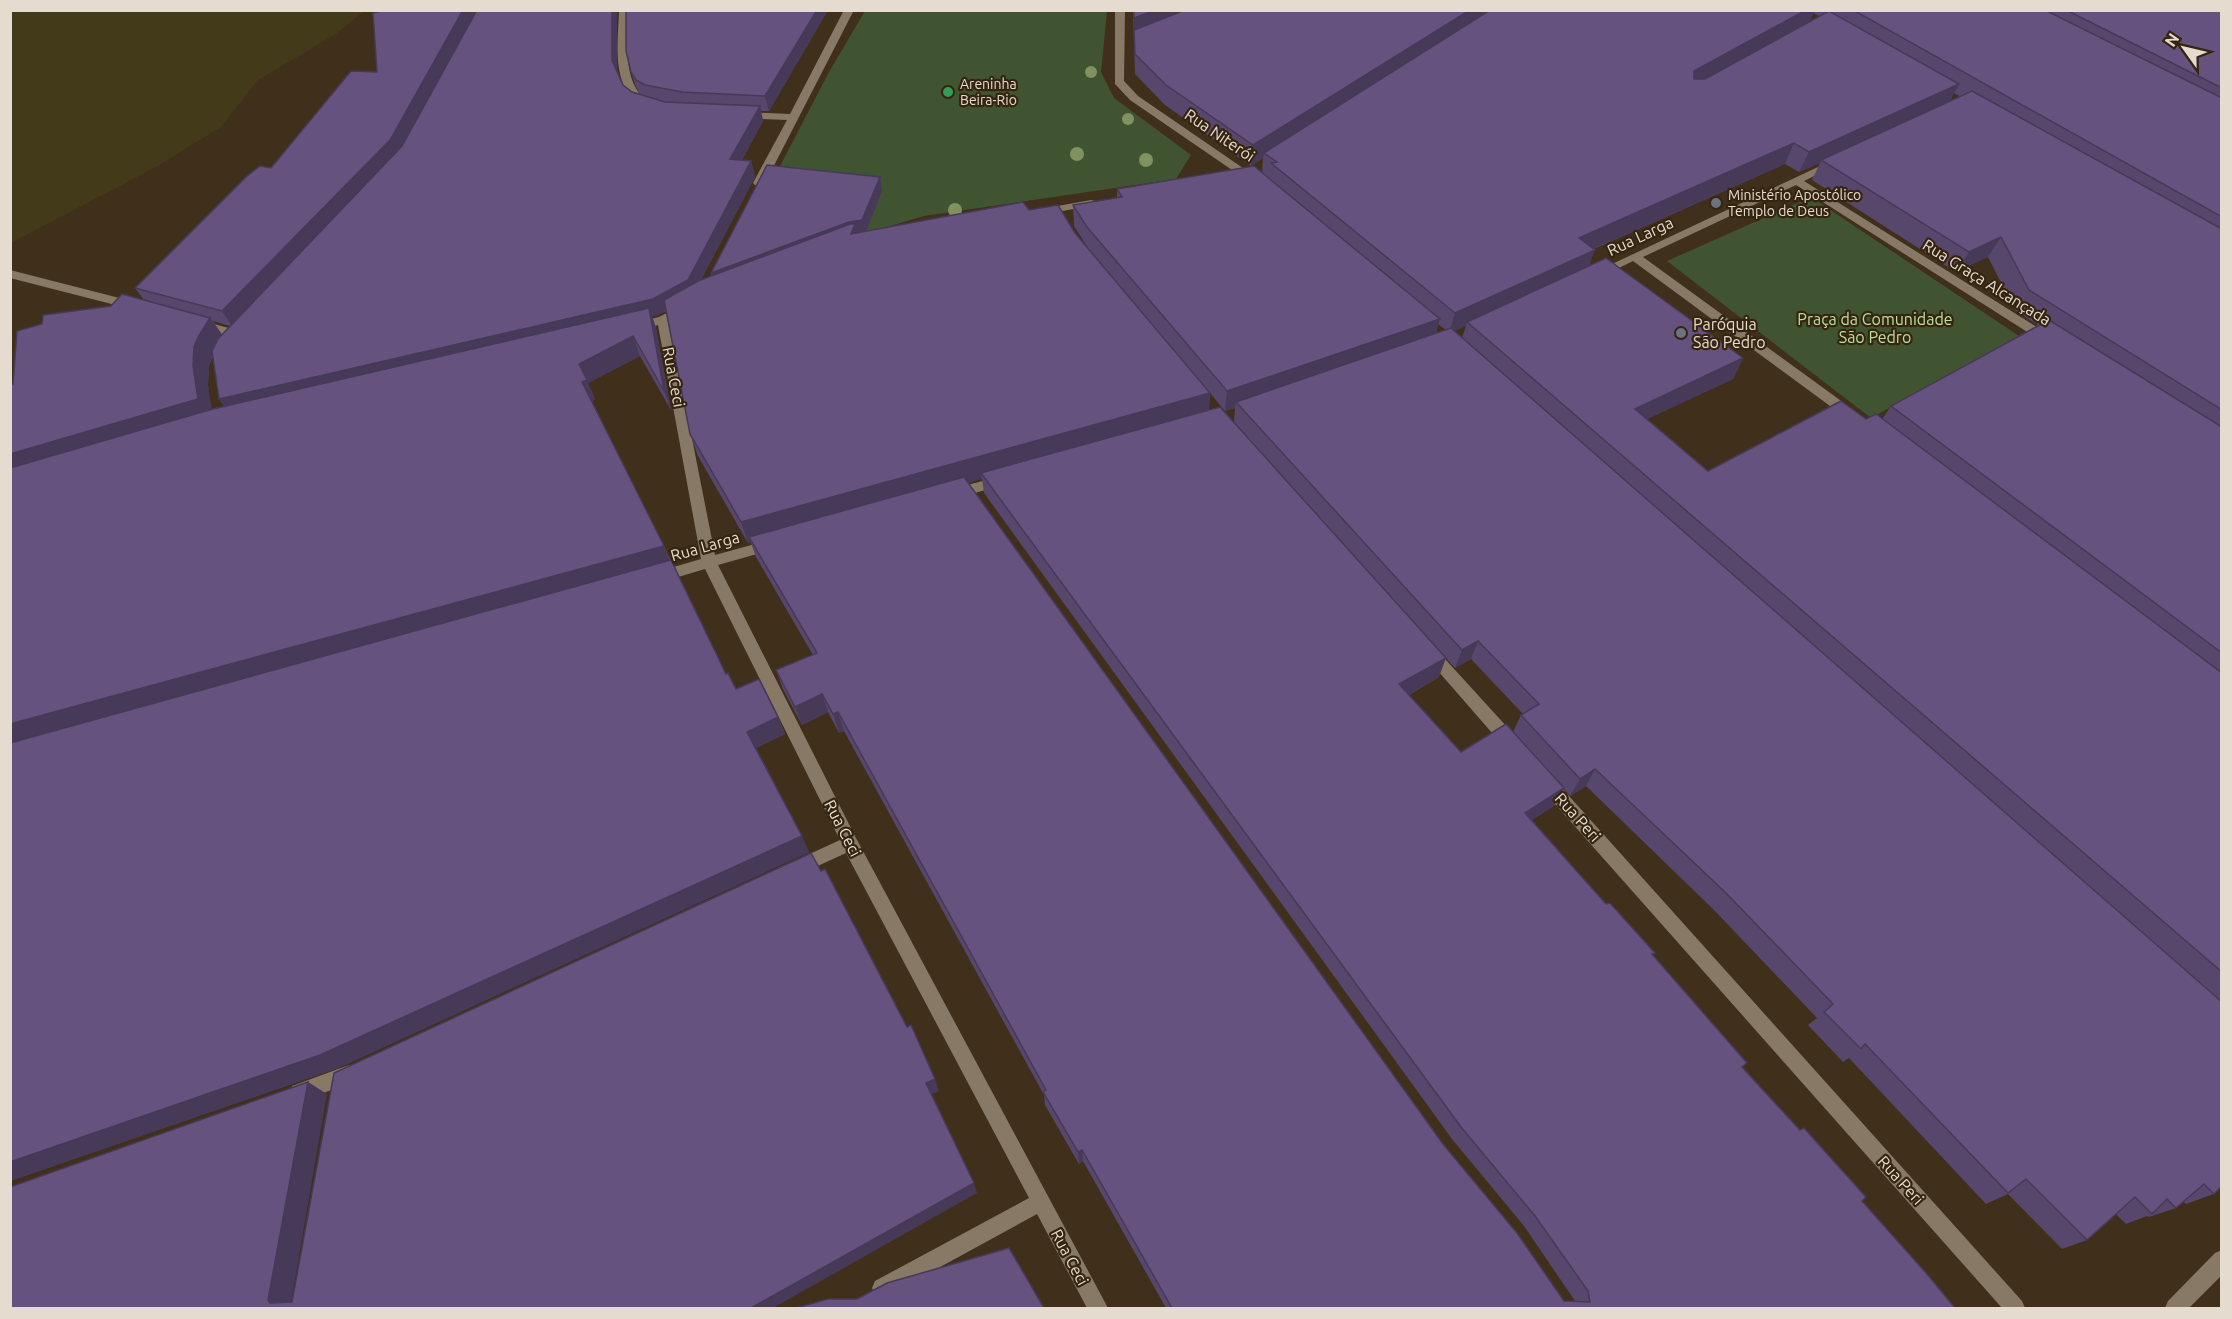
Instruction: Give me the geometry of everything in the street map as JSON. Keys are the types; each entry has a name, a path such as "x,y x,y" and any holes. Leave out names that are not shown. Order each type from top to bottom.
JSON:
{"street":[{"path":"624,10 624,75 634,99 656,110"},
{"path":"751,198 849,10"},
{"name":"Rua Niterói","path":"1120,10 1126,47 1119,82 1134,98 1253,172 1266,190"},
{"path":"727,114 793,117"},
{"name":"Rua Larga","path":"1583,280 1848,156"},
{"path":"1225,179 1253,172"},
{"name":"Rua Graça Alcançada","path":"1796,180 2058,346"},
{"path":"1033,213 1058,214 1101,201"},
{"path":"1635,256 1866,426"},
{"path":"10,274 144,309"},
{"path":"617,331 663,320 700,299"},
{"name":"Rua Ceci","path":"663,320 709,562 850,843 1098,1308"},
{"path":"190,321 236,334"},
{"path":"937,499 1017,477"},
{"path":"971,489 985,509"},
{"name":"Rua Larga","path":"640,582 789,540"},
{"name":"Rua Peri","path":"1421,641 2015,1308"},
{"path":"774,878 850,843"},
{"path":"286,1097 342,1078 363,1068"},
{"path":"338,1101 342,1078"},
{"path":"866,1297 1041,1202"},
{"path":"2175,1308 2222,1260"}],"green space":[{"path":"865,11 1107,11 1101,72 1114,98 1191,155 1176,179 924,216 746,269 729,264 829,72"},
{"name":"Praça da Comunidade São Pedro","path":"1811,197 2019,336 1871,418 1667,261"}],"sand":[{"path":"11,10 364,11 336,34 258,80 221,127 156,167 11,243"}],"building":[{"path":"385,10 463,10 390,140 222,311 135,288 247,176 260,166 271,168 351,71 377,72 373,13"},
{"path":"477,10 612,10 612,60 623,85 632,92 665,102 760,106 730,159 751,161 688,280 653,299 219,399 212,351 218,339 402,146"},
{"path":"626,10 817,10 765,96 682,92 645,85 636,80 631,72 626,51"},
{"path":"1134,10 1156,10 1134,18"},
{"path":"1185,10 1470,10 1253,145 1166,85 1135,54 1134,30"},
{"path":"1490,10 1806,10 1694,71 1694,79 1705,79 1829,11 1959,84 1809,152 1794,143 1579,238 1595,250 1455,313 1271,163 1277,162 1264,153"},
{"path":"1853,10 2045,10 2222,98 2222,217"},
{"path":"2066,10 2222,10 2222,88"},
{"path":"1972,91 2222,229 2222,410 2029,290 2001,237 1969,252 1821,160"},
{"path":"767,165 880,177 862,220 849,222 711,273"},
{"path":"1254,166 1440,319 1227,391 1087,227 1073,205 1122,197 1117,189"},
{"path":"1023,202 1029,210 1058,205 1075,233 1210,393 741,522 690,434 664,300 698,281 850,224 855,224 851,234"},
{"path":"1606,258 1743,358 1635,409 1708,471 1841,401 1866,419 1876,414 2222,673 2222,972 1467,322"},
{"path":"122,294 210,318 194,347 193,366 198,399 10,454 10,385 13,384 17,331 42,324 43,315 111,306"},
{"path":"649,308 664,391 633,336 579,364 587,380 582,382 664,546 10,724 10,468 209,410"},
{"path":"2049,320 2222,427 2222,653 1891,406"},
{"path":"1451,328 2222,1002 2222,1186 2214,1194 2204,1184 2176,1208 2167,1199 2152,1214 2135,1197 2087,1240 2026,1179 2008,1193 1865,1044 1861,1049 1824,1012 1833,1004 1727,894 1595,769 1580,779 1521,715 1539,704 1478,641 1462,650 1236,402"},
{"path":"1220,407 1446,658 1399,684 1461,752 1506,724 1564,788 1525,813 1606,904 1610,903 1655,953 1652,954 1747,1063 1742,1067 1800,1130 1804,1128 1866,1197 1862,1201 1955,1308 1172,1308 1082,1150 1078,1152 1043,1092 1046,1090 838,712 833,714 822,694 795,707 776,670 817,653 749,537 964,477 1443,1144 1517,1233 1564,1301 1590,1302 1588,1291 1535,1216 1461,1127 981,473"},
{"path":"671,560 726,674 728,673 736,689 759,679 778,717 747,732 802,836 320,1055 10,1162 10,743"},
{"path":"811,853 821,871 825,869 907,1027 911,1025 935,1079 926,1083 974,1183 751,1308 10,1308 10,1187 308,1082 268,1300 270,1303 292,1302 334,1073"},
{"path":"1009,1248 1044,1308 796,1308 828,1299 857,1299 887,1283"}],"place":[{"name":"Areninha Beira-Rio","path":"948,92"},
{"name":"Ministério Apostólico Templo de Deus","path":"1716,203"},
{"name":"Paróquia São Pedro","path":"1681,333"}]}
